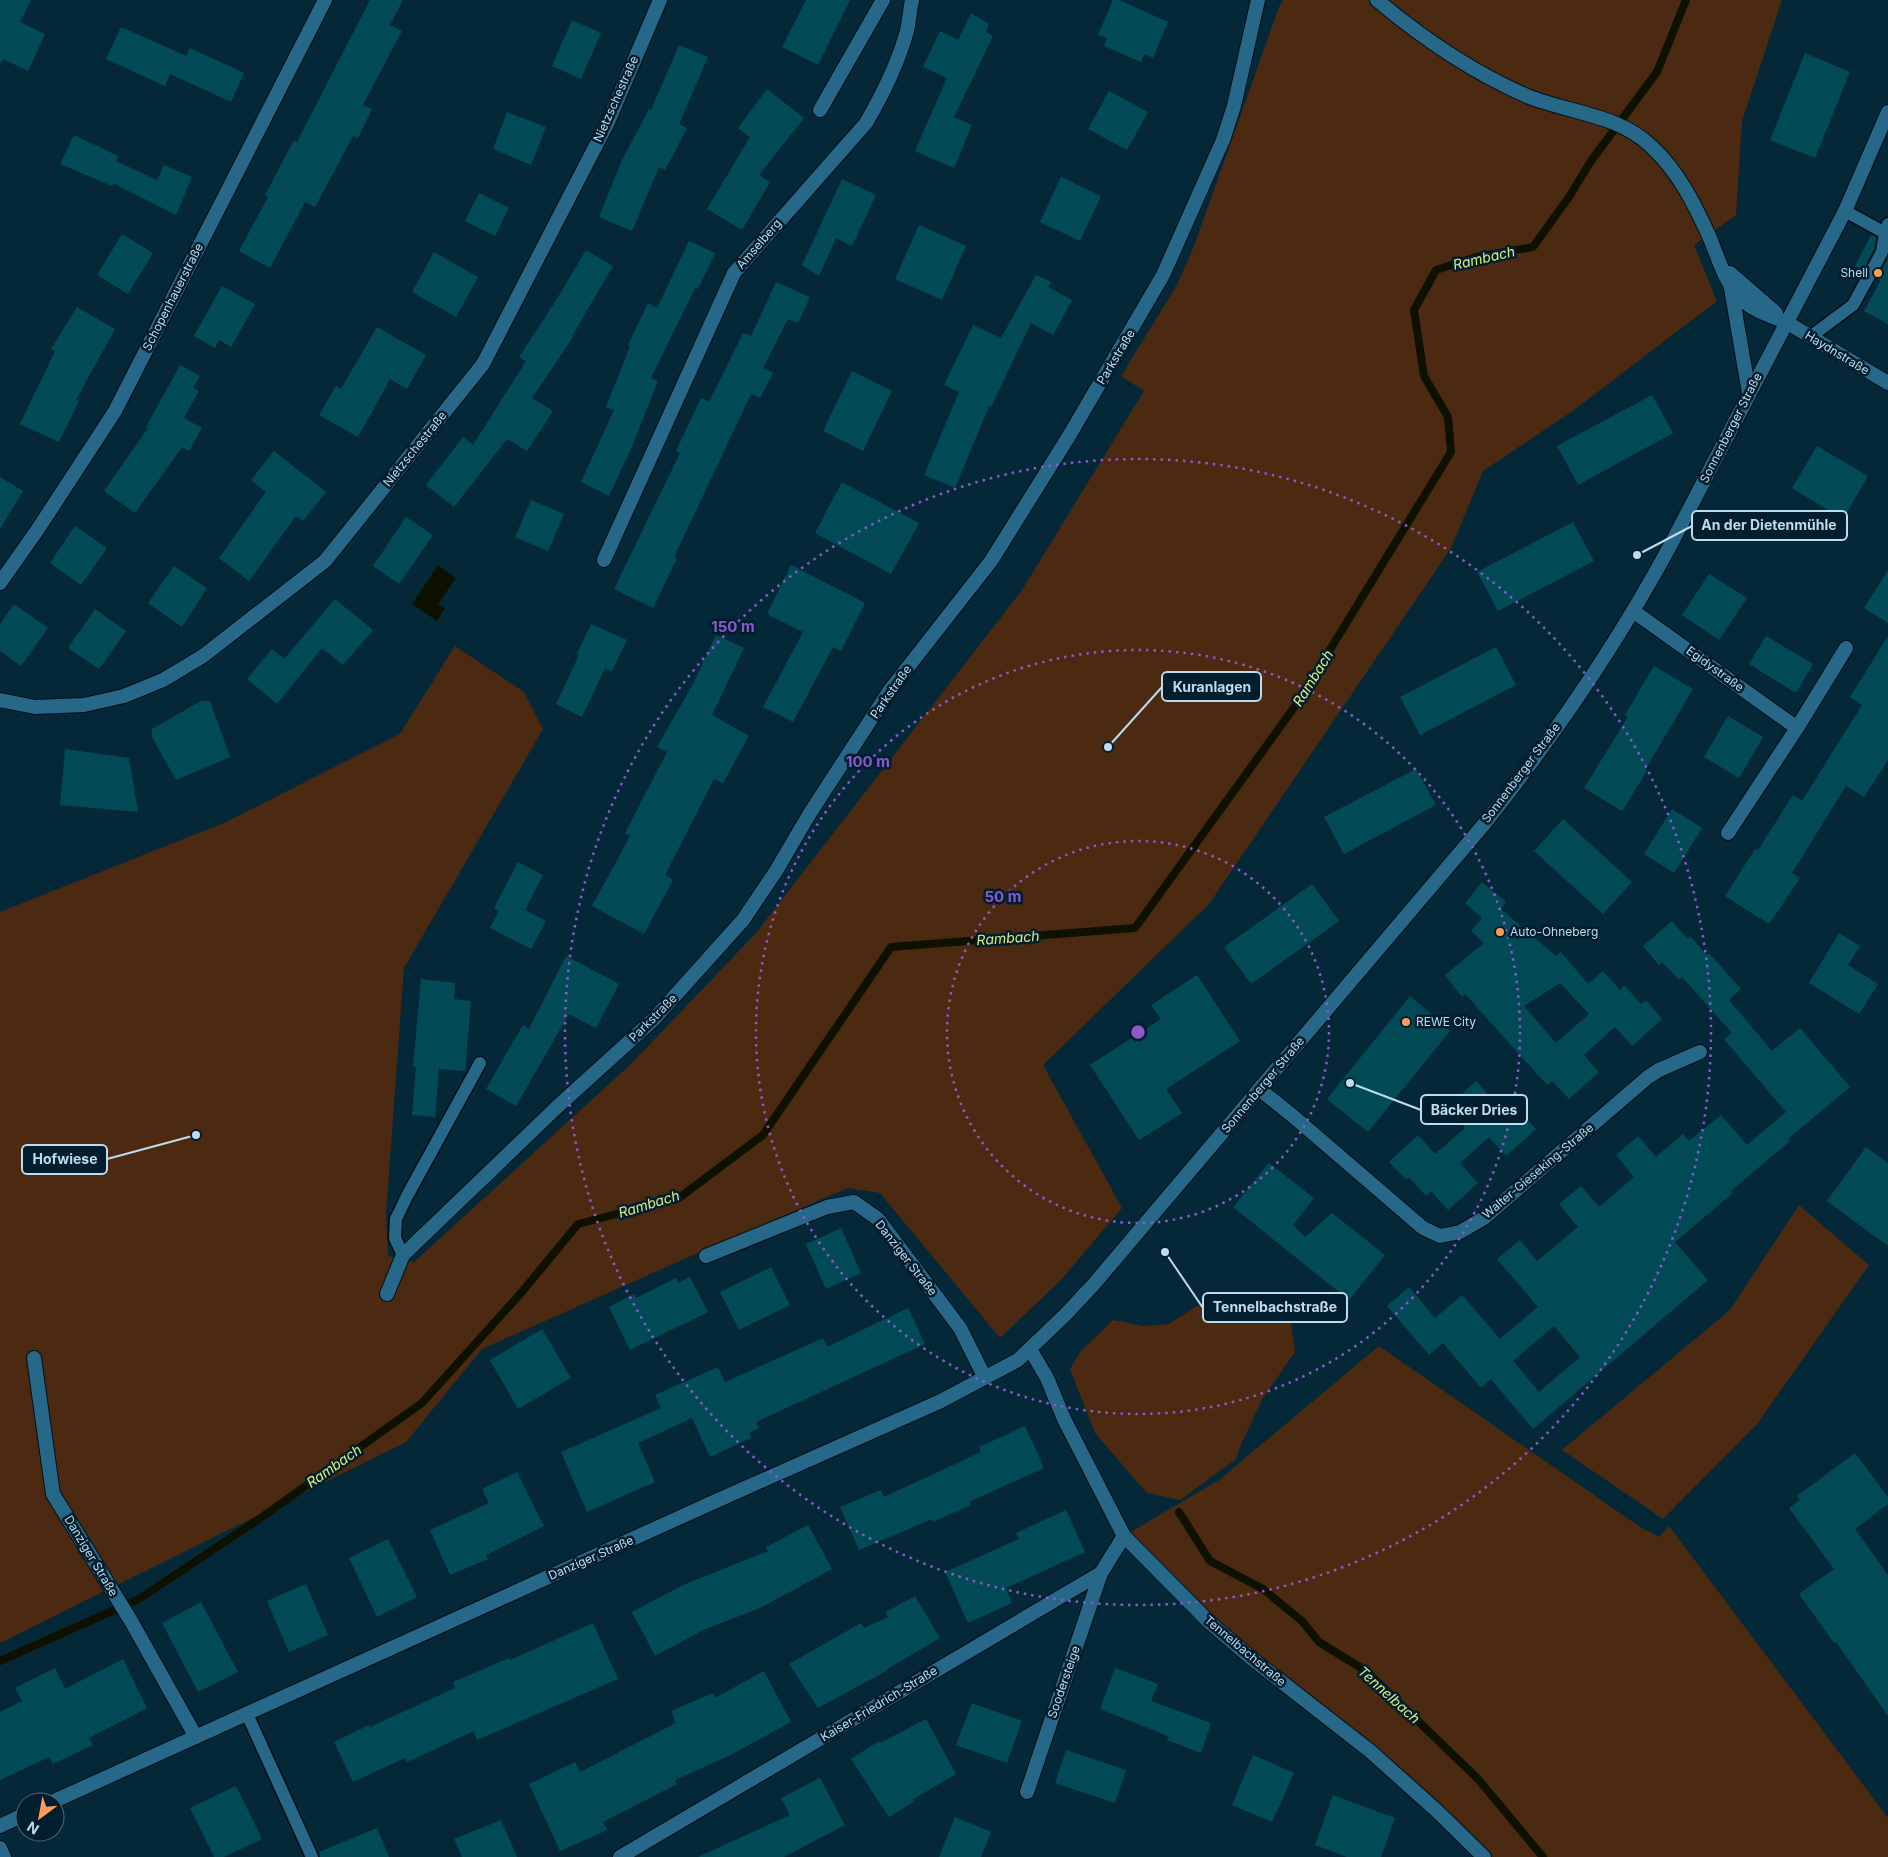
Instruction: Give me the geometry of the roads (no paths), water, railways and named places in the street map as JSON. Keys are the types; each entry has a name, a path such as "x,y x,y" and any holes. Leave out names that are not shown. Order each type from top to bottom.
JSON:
{"street":[{"name":"Schopenhauerstraße","path":"0,583 38,529 114,412 325,0"},
{"name":"Nietzschestraße","path":"0,700 35,707 84,704 124,696 163,680 203,656 325,561 483,364 608,122 660,0"},
{"path":"820,110 883,0"},
{"name":"Amselberg","path":"604,560 734,273 866,123 882,95 900,52 907,30 912,0"},
{"name":"Parkstraße","path":"386,1294 403,1255 557,1107 654,1019 743,920 890,690 991,561 1069,436 1163,275 1222,140 1234,106 1258,0"},
{"path":"1377,0 1398,18 1446,52 1498,82 1546,103 1604,118 1626,128 1651,146 1668,164 1685,190 1702,220 1730,285 1742,300 1751,306 1786,322"},
{"name":"Sonnenberger Straße","path":"1030,1349 1094,1284 1488,818 1535,757 1587,683 1633,611 1670,546 1845,211 1888,112"},
{"path":"1720,263 1746,289 1786,322"},
{"path":"1730,285 1749,392"},
{"name":"Haydnstraße","path":"1786,322 1888,383"},
{"name":"Egidystraße","path":"1633,611 1797,728"},
{"path":"1728,833 1797,728 1846,648"},
{"name":"Walter-Gieseking-Straße","path":"1259,1089 1422,1228 1440,1236 1460,1232 1484,1218 1648,1077 1659,1070 1700,1052"},
{"name":"Danziger Straße","path":"706,1256 827,1206 854,1202 878,1219 960,1328 985,1378"},
{"name":"Danziger Straße","path":"65,1796 716,1500 940,1401 1018,1360 1030,1349"},
{"name":"Tennelbachstraße","path":"1030,1349 1048,1378 1064,1420 1124,1536 1210,1622 1251,1658 1370,1751 1437,1811 1484,1857"},
{"name":"Danziger Straße","path":"34,1358 53,1494 131,1621 196,1737"},
{"name":"Kaiser-Friedrich-Straße","path":"620,1857 1101,1573 1124,1536"},
{"name":"Soodersteige","path":"1027,1792 1101,1573"},
{"path":"0,1826 15,1819"},
{"path":"0,1848 4,1857"}],"lane":[{"path":"1810,337 1853,304 1882,252 1886,228 1845,211"},
{"path":"403,1255 394,1238 396,1219 480,1064"},
{"path":"247,1714 312,1857"}],"waterway":[{"name":"Rambach","path":"0,1661 139,1599 262,1517 422,1403 521,1293 578,1224 679,1198 763,1135 891,947 1135,928 1298,702 1451,452 1448,417 1424,376 1414,310 1436,270 1477,257 1533,247 1569,197 1591,161 1657,72 1686,0"},
{"name":"Tennelbach","path":"1179,1512 1210,1561 1263,1589 1302,1621 1319,1642 1366,1671 1478,1779 1543,1857"}],"place":[{"name":"Shell","path":"1878,273"},
{"name":"An der Dietenmühle","path":"1637,555"},
{"name":"Kuranlagen","path":"1108,747"},
{"name":"Auto-Ohneberg","path":"1500,932"},
{"name":"REWE City","path":"1406,1022"},
{"name":"Bäcker Dries","path":"1350,1083"},
{"name":"Hofwiese","path":"196,1135"},
{"name":"Tennelbachstraße","path":"1165,1252"}]}
